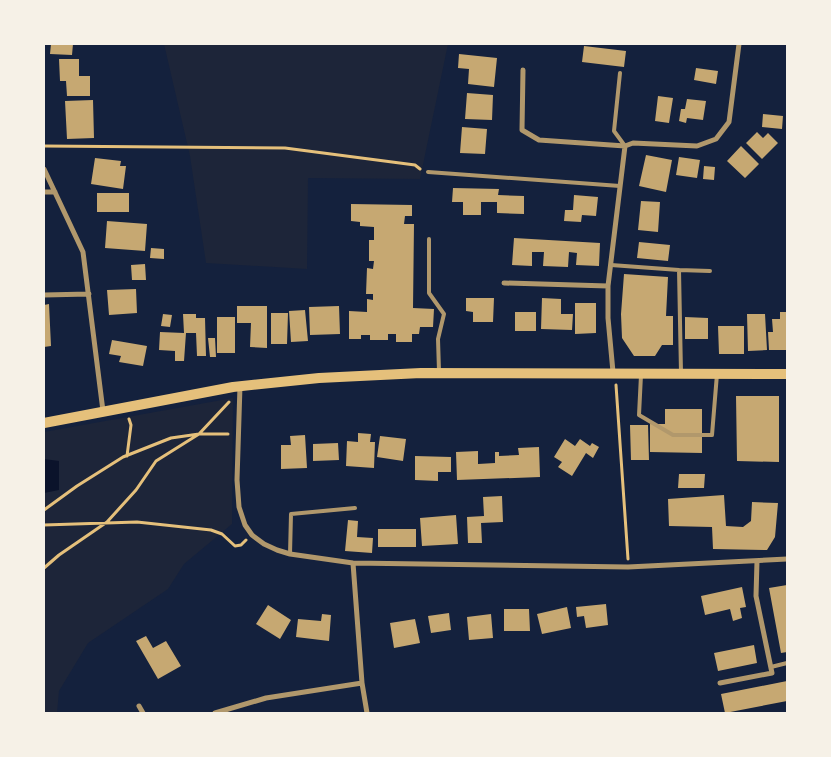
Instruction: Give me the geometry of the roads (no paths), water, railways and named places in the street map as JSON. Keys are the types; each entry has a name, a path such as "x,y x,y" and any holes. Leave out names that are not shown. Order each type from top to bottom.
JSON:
{"main road":[{"path":"44,423 237,386 319,378 439,373 641,372 787,374"}],"street":[{"path":"523,70 522,130 539,140 625,146 633,143 697,146 716,139 729,122 739,44"},
{"path":"615,372 608,318 608,286 625,146"},
{"path":"44,169 83,252 103,411"},
{"path":"44,192 55,192"},
{"path":"504,283 608,286"},
{"path":"44,295 89,294"},
{"path":"237,386 239,507 245,525 252,535 264,544 290,554 353,563 628,567 787,559"},
{"path":"720,683 772,673 756,596 757,561"},
{"path":"353,563 362,683 367,713"},
{"path":"215,713 266,698 362,683"},
{"path":"139,706 143,713"}],"lane":[{"path":"620,73 614,131 625,146"},
{"path":"428,172 620,186"},
{"path":"429,239 429,293 444,314 438,339 439,373"},
{"path":"611,266 710,271"},
{"path":"679,270 680,373"},
{"path":"641,372 639,415 672,435 712,436 717,373"},
{"path":"290,554 290,514 355,508"},
{"path":"771,667 787,663"}]}
